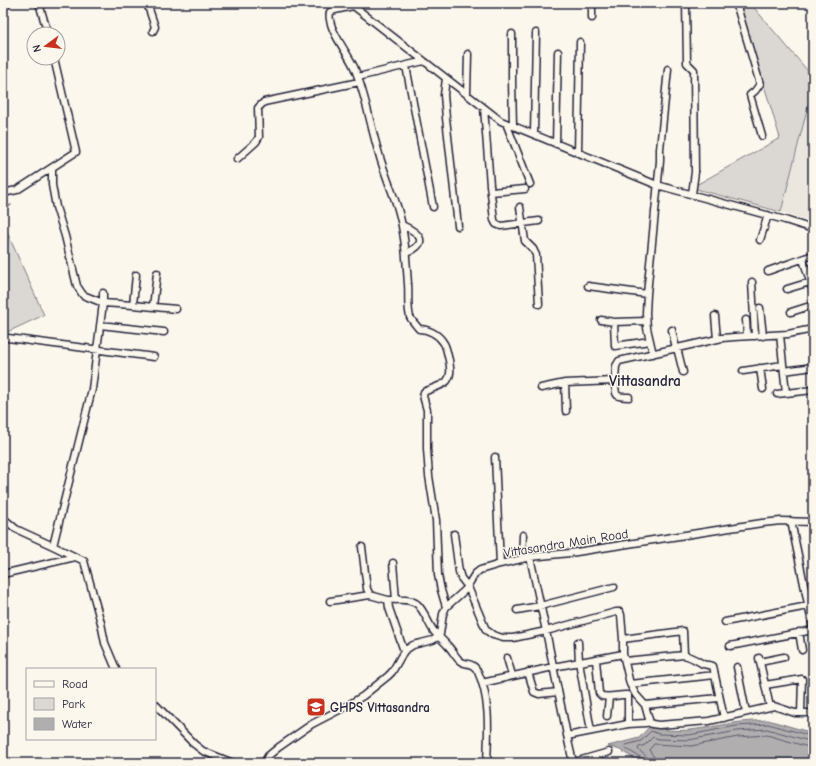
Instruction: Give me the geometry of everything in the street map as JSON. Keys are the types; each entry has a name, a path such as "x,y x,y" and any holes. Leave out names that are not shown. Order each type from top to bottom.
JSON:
{"street":[{"path":"3,4 8,3"},
{"path":"39,3 46,26"},
{"path":"147,3 155,27 153,31"},
{"path":"592,3 592,18"},
{"path":"686,3 687,63 694,70 695,172 692,194"},
{"path":"736,3 760,84 750,95 762,136"},
{"path":"264,763 268,756 279,746 312,724 363,696 388,676 392,672 406,648 433,640 438,637 446,607 438,575 436,520 429,476 427,449 427,410 423,396 424,392 446,382 451,371 447,349 444,342 431,332 425,329 419,329 410,318 408,308 406,253 402,225 397,206 378,154 359,80 352,64 336,37 329,20 330,12 351,4 501,121 657,185 768,215 813,229"},
{"path":"534,134 536,33"},
{"path":"512,34 513,126"},
{"path":"578,152 580,42"},
{"path":"556,144 558,52"},
{"path":"467,94 468,54"},
{"path":"237,159 256,142 259,137 258,108 264,102 359,80 424,61"},
{"path":"3,193 17,190 52,169 76,152 56,66"},
{"path":"406,66 433,207"},
{"path":"652,354 646,321 647,294 668,69"},
{"path":"446,78 444,95 458,226"},
{"path":"484,108 494,220 496,224 501,226 539,221"},
{"path":"506,123 530,184"},
{"path":"52,169 52,185 56,207 66,236 77,286 82,295 103,303 176,309"},
{"path":"491,192 525,190"},
{"path":"520,207 525,241 534,249 536,255 539,304"},
{"path":"760,240 768,215"},
{"path":"402,225 415,232 419,236 420,240 417,247 406,253"},
{"path":"768,271 813,254"},
{"path":"803,259 813,291"},
{"path":"153,307 157,273"},
{"path":"133,305 136,275"},
{"path":"752,282 755,336"},
{"path":"787,289 810,282"},
{"path":"588,286 647,294"},
{"path":"54,546 92,390 103,293"},
{"path":"791,312 813,305"},
{"path":"760,308 763,336"},
{"path":"715,316 717,339"},
{"path":"601,320 614,322 646,321"},
{"path":"746,320 747,336"},
{"path":"614,322 615,346 650,341"},
{"path":"100,325 164,332"},
{"path":"629,397 620,397 615,393 616,366 619,361 729,337 795,334 813,329"},
{"path":"672,330 683,372"},
{"path":"780,335 786,393"},
{"path":"3,338 154,357"},
{"path":"743,371 760,368 813,367"},
{"path":"760,368 763,389"},
{"path":"542,388 565,383 615,381"},
{"path":"565,383 566,411"},
{"path":"777,394 813,390"},
{"path":"495,457 500,564"},
{"path":"3,518 16,529 84,561 105,643 116,668"},
{"name":"Vittasandra Main Road","path":"446,607 462,594 468,587 475,574 478,572 500,564 530,557 570,553 774,521 813,522"},
{"path":"730,646 813,629 811,606 791,521"},
{"path":"454,534 459,572 468,587 486,630 493,635 503,638 513,638 620,612 623,654 630,684 636,695 645,705 650,723 652,724 659,725 704,722 774,706 795,713 813,713"},
{"path":"522,559 523,536"},
{"path":"362,547 367,589 370,595"},
{"path":"3,574 75,557"},
{"path":"530,557 571,762 609,752"},
{"path":"393,563 396,600"},
{"path":"518,610 540,606 614,587"},
{"path":"330,601 370,595 388,600 411,601 418,605 433,631 447,645 459,661 472,664 479,673 486,696 488,724 487,763"},
{"path":"388,600 389,608 404,651"},
{"path":"725,622 811,606"},
{"path":"623,638 683,631 684,655"},
{"path":"799,632 802,650"},
{"path":"578,642 591,731"},
{"path":"482,683 528,672 623,654"},
{"path":"625,661 684,655 691,656 703,664 713,666 724,718"},
{"path":"770,707 759,660 784,657"},
{"path":"507,658 512,676"},
{"path":"596,660 599,693 602,696 609,697 628,695 628,724"},
{"path":"737,667 746,712"},
{"path":"528,672 534,692 539,694 558,692"},
{"path":"630,684 715,675"},
{"path":"765,685 802,679 801,713"},
{"path":"607,716 609,697"},
{"path":"645,705 720,698"},
{"path":"156,705 194,744 203,751 233,763"},
{"path":"567,736 628,724 646,723"}],"shaded area":[{"path":"813,86 813,222 781,212"}],"green space":[{"path":"739,3 750,3 813,77 813,86 781,212 696,189 696,185 780,138"},
{"path":"3,223 44,315 3,334"}],"water":[{"path":"768,720 809,732 813,731 813,763 641,763 620,750 608,746 639,738 650,726 660,729 692,730 738,722"}],"waterway":[{"path":"3,209 11,205"}],"place":[{"name":"GHPS Vittasandra","path":"316,707"}],"district":[{"name":"Vittasandra","path":"645,381"}]}
